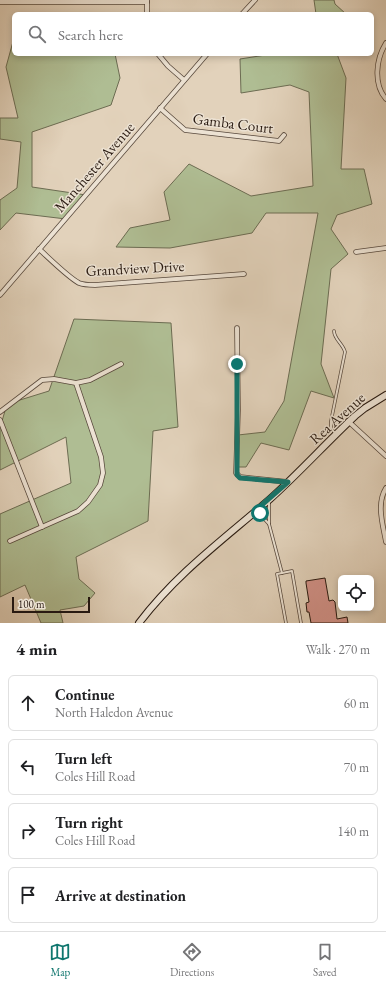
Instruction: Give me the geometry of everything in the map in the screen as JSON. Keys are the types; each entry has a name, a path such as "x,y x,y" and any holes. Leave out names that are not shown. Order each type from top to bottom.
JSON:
{"street":[{"path":"244,12 255,0"},
{"path":"0,2 147,1 147,12"},
{"path":"386,43 379,57 377,76 379,87 386,99"},
{"path":"160,56 168,66 184,80"},
{"name":"Manchester Avenue","path":"0,295 205,56"},
{"name":"Gamba Court","path":"160,108 185,130 279,141 284,135"},
{"path":"356,252 386,248"},
{"name":"Grandview Drive","path":"39,250 72,278 83,284 95,285 244,274"},
{"path":"237,328 238,410 236,473 240,478 288,482"},
{"path":"0,412 42,380 54,379 76,383 90,380 121,364"},
{"path":"10,541 78,511 93,496 102,479 103,466 99,449 76,383"},
{"name":"Rea Avenue","path":"140,623 157,600 185,571 288,482 348,421 364,408 386,395"},
{"path":"0,420 42,527"},
{"path":"348,421 386,456"},
{"path":"386,488 382,497 380,509 386,542"}],"lane":[{"path":"334,331 334,335 344,348 345,352 331,421 332,430 336,434"},
{"path":"269,499 269,524 282,573"},
{"path":"256,510 264,516 269,524"},
{"path":"286,623 277,574 292,571 301,623"}],"green space":[{"path":"314,0 334,0 335,4 344,12 316,12"},
{"path":"12,45 12,56 115,56 120,78 111,105 32,132 32,187 86,195 66,219 16,213 0,230 0,200 17,188 21,142 0,139 0,118 18,118 6,67"},
{"path":"259,56 338,56 346,78 341,169 364,169 372,204 337,215 331,229 348,254 331,269 321,364 334,398 311,391 289,450 261,443 246,467 236,467 238,435 265,432 284,401 318,213 266,213 252,233 170,248 116,247 130,228 170,220 164,192 189,164 251,196 313,186 309,92 290,85 241,93 240,59"},
{"path":"74,319 171,323 178,427 153,431 148,521 76,557 79,579 95,593 84,606 60,610 63,623 41,623 25,585 0,597 0,514 71,483 66,437 0,470 0,428 7,404 49,391"}],"building":[{"path":"325,578 329,601 333,600 335,602 337,619 347,617 348,623 311,623 309,612 307,612 306,603 309,602 306,581"}],"route":[{"path":"237,364 238,410 236,473 240,478 288,482 256,510 260,513"}]}
